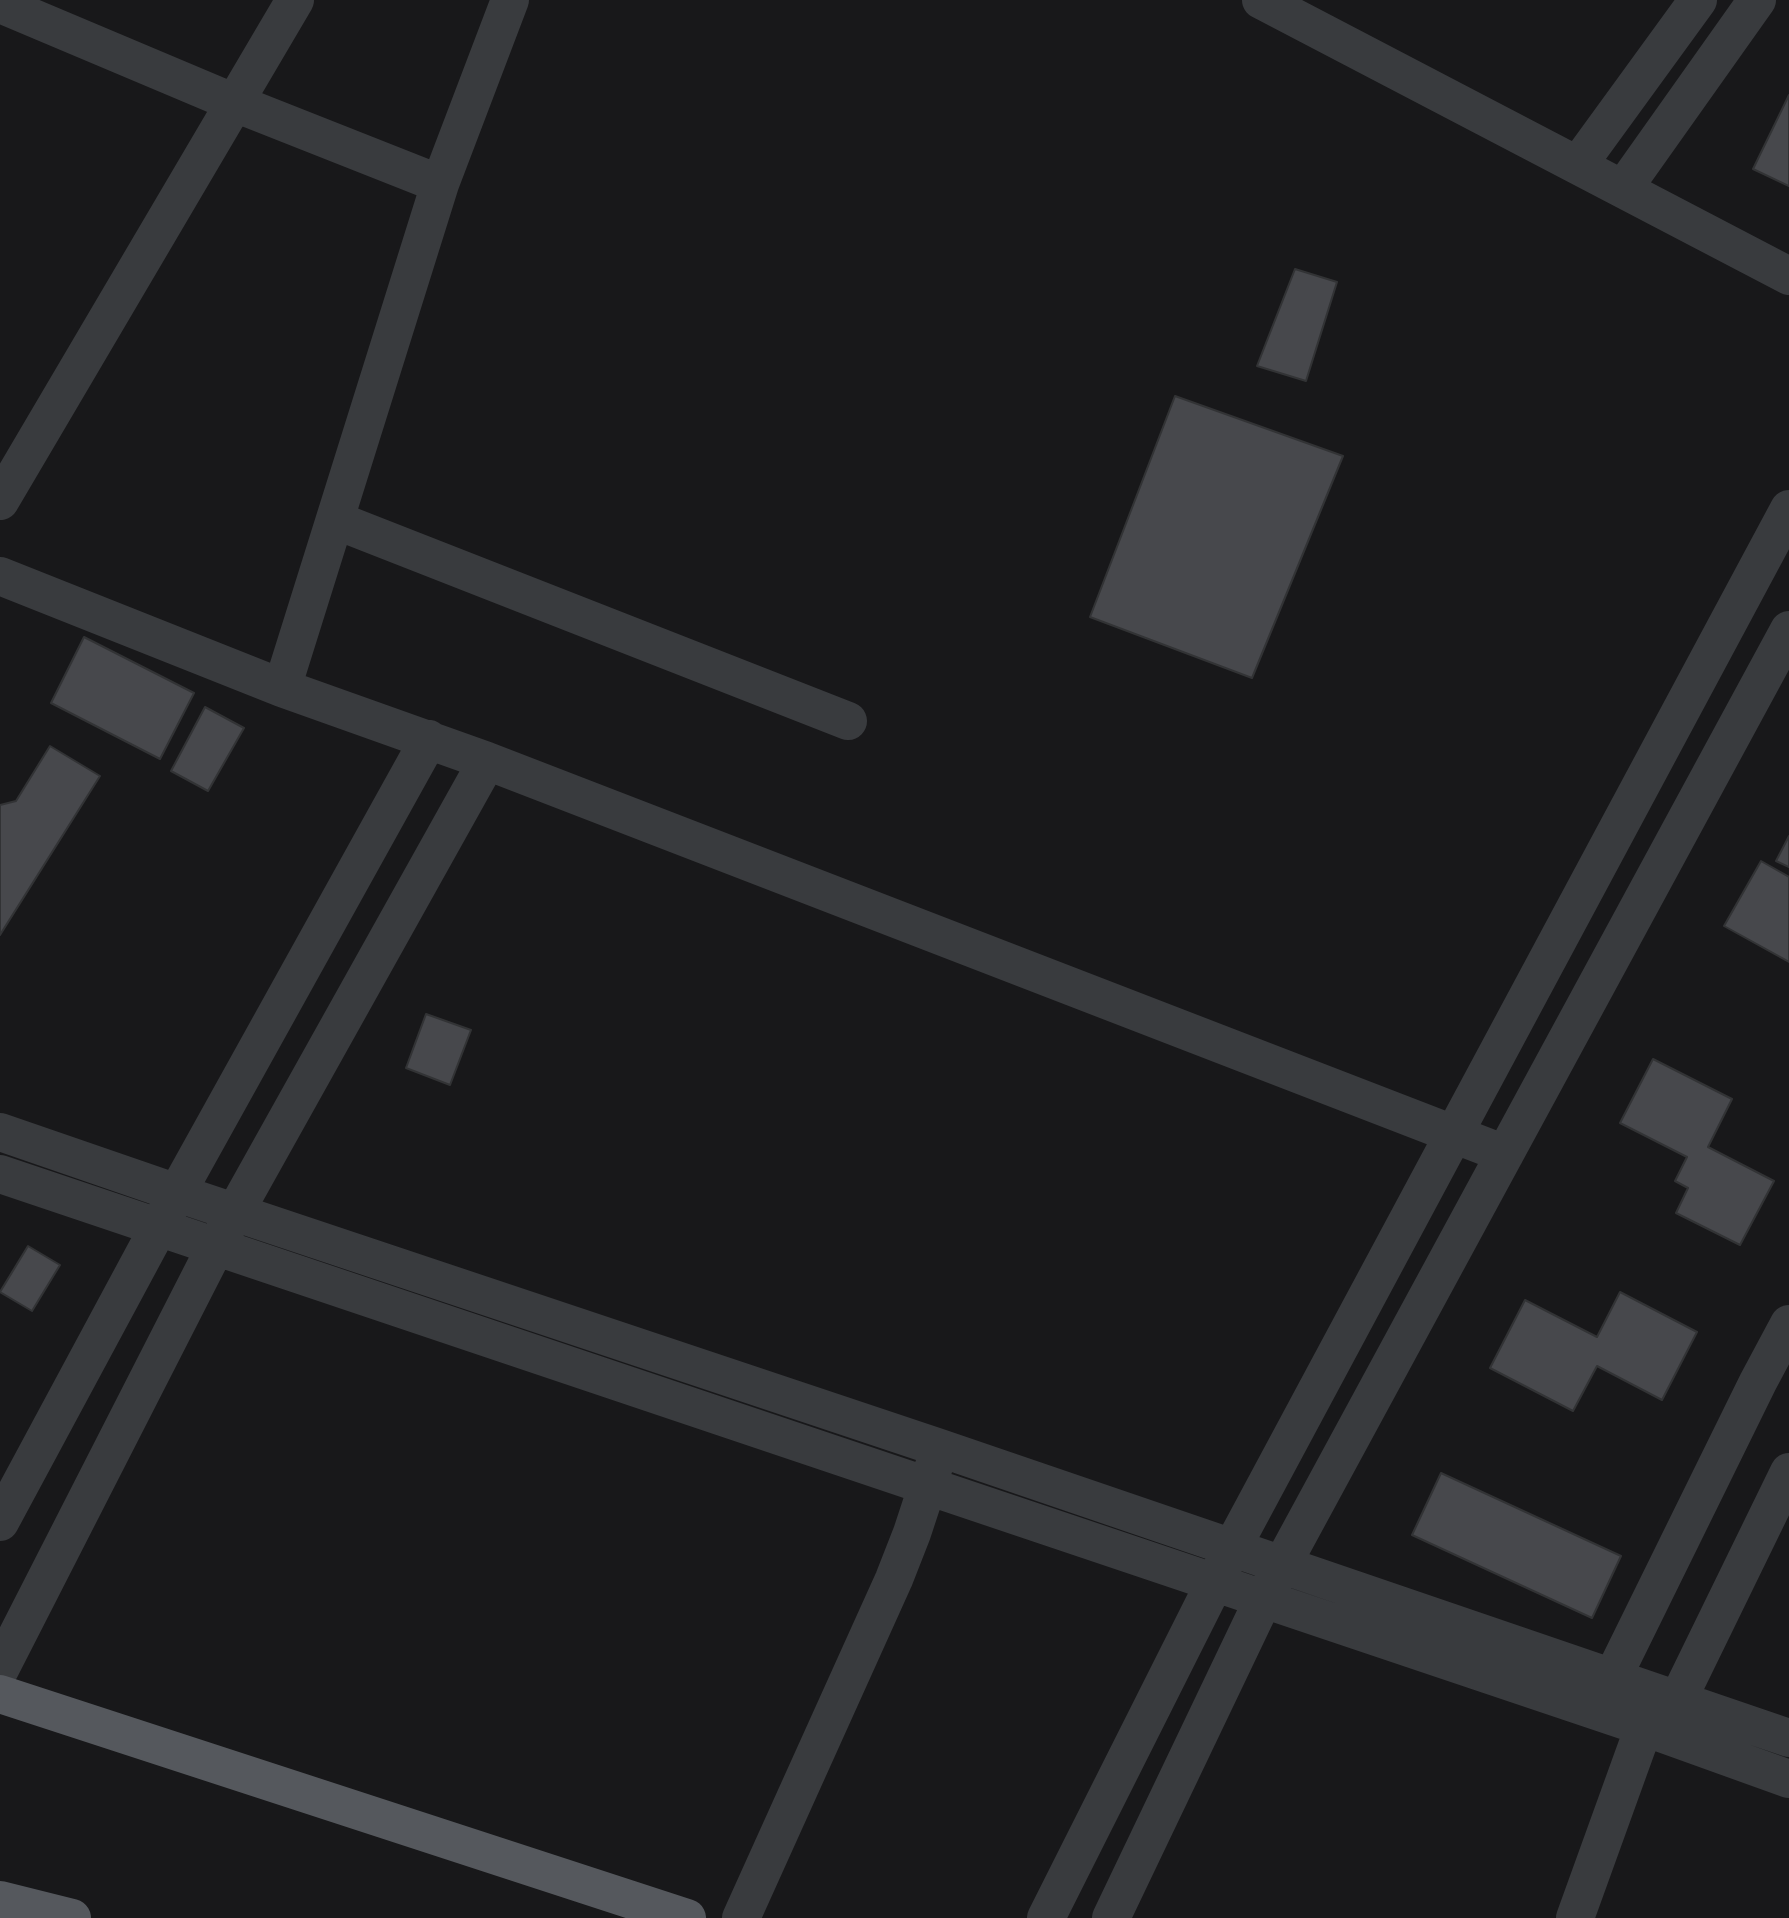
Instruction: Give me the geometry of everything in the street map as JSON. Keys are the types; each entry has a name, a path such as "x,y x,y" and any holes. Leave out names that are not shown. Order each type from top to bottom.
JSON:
{"main road":[{"path":"0,1694 687,1918"},
{"path":"0,1900 72,1918"}],"street":[{"path":"0,501 295,0"},
{"path":"282,688 440,184 510,0"},
{"path":"1261,0 1789,276"},
{"path":"1578,165 1699,0"},
{"path":"1623,189 1757,0"},
{"path":"0,4 234,103 440,184"},
{"path":"1046,1918 1232,1548 1789,509"},
{"path":"335,520 848,721"},
{"path":"0,576 282,688 487,761 1506,1154"},
{"path":"1111,1918 1263,1600 1789,630"},
{"path":"0,1522 177,1193 429,740"},
{"path":"0,1669 215,1248 487,761"},
{"path":"0,1132 1282,1565 1604,1695 1789,1779"},
{"path":"0,1174 1263,1600 1604,1695"},
{"path":"1604,1695 1789,1324"},
{"path":"741,1918 894,1579 940,1448"},
{"path":"1575,1918 1661,1721 1789,1472"},
{"path":"1661,1721 1789,1738"}],"building":[{"path":"1789,95 1789,186 1753,169"},
{"path":"1295,269 1337,282 1306,381 1257,366"},
{"path":"1175,396 1343,456 1252,678 1090,617"},
{"path":"84,637 194,693 160,759 51,703"},
{"path":"205,707 244,728 208,791 171,771"},
{"path":"50,746 100,776 0,935 0,805 16,801"},
{"path":"1789,836 1789,867 1776,861"},
{"path":"1761,861 1789,877 1789,962 1724,926"},
{"path":"426,1014 471,1030 450,1085 406,1068"},
{"path":"1653,1059 1732,1099 1708,1147 1774,1181 1740,1245 1676,1213 1688,1188 1675,1181 1687,1157 1620,1123"},
{"path":"28,1246 60,1265 32,1311 0,1292"},
{"path":"1620,1292 1697,1332 1662,1400 1597,1366 1573,1411 1490,1368 1525,1300 1597,1337"},
{"path":"1441,1473 1621,1556 1592,1618 1412,1535"}]}
